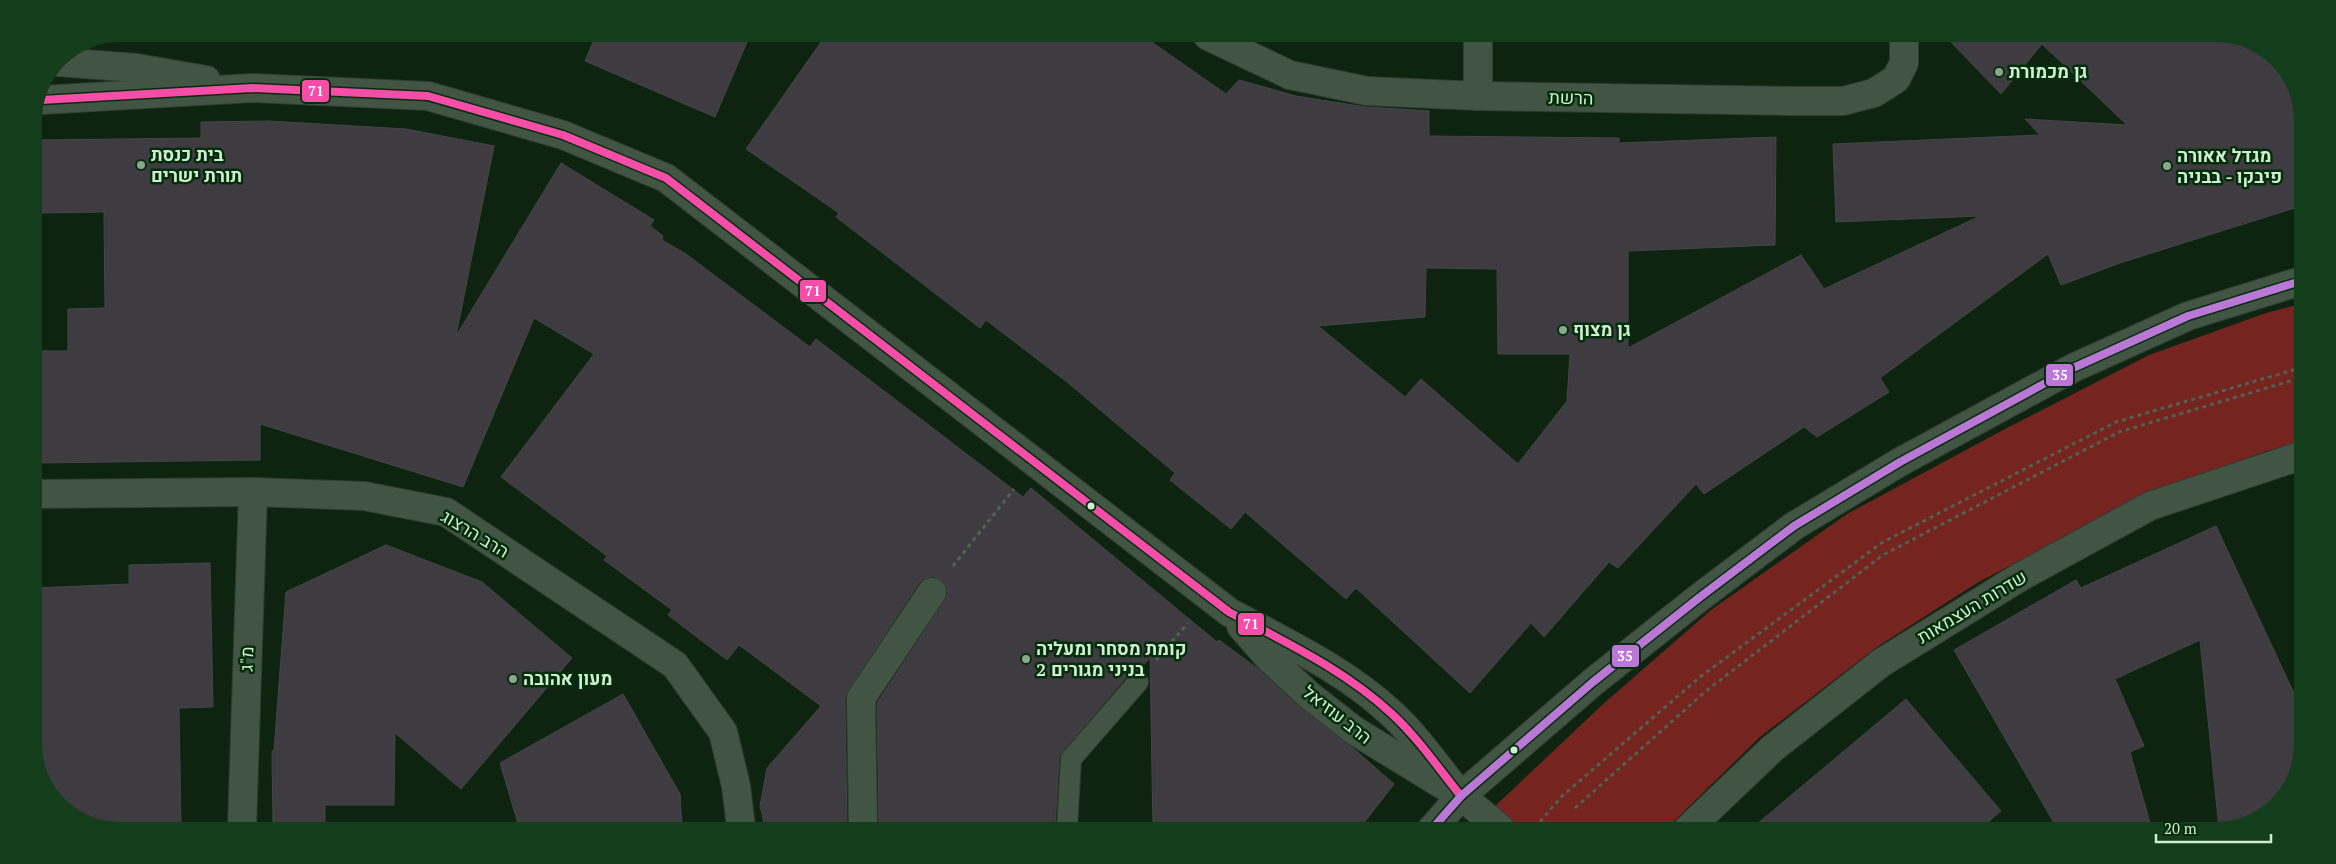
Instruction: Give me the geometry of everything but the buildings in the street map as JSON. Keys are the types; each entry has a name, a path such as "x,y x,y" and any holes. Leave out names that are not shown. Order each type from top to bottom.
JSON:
{"street":[{"name":"הרשת","path":"1221,42 1290,75 1367,91 1478,96 1843,101 1874,93 1896,79 1904,63 1904,42"},
{"path":"1478,42 1478,96"},
{"name":"הרב עוזיאל","path":"68,63 137,68 252,88"},
{"name":"הרב עוזיאל","path":"46,100 252,88 428,96 563,134 666,178 1220,605 1302,651 1355,684 1392,714 1461,796"},
{"path":"1438,822 1461,796 1592,682 1794,526 1900,462 2073,368 2188,316 2293,282"},
{"name":"שדרות העצמאות","path":"1695,822 1774,748 1880,663 2020,576 2150,506 2294,458"},
{"name":"הרב הרצוג","path":"43,494 253,492 364,496 446,512 675,665 723,732 736,786 740,822"},
{"name":"מ\"ג","path":"242,822 253,492"},
{"path":"863,822 860,698 932,592"},
{"name":"הרב עוזיאל","path":"1220,605 1270,659 1310,696 1347,726 1461,796 1493,822"}],"lane":[{"path":"1067,822 1071,759 1138,682"}],"path":[{"path":"1540,822 1561,796 1700,677 1883,542 2116,422 2293,370"},
{"path":"1575,808 1706,691 1883,555 2119,432 2293,380"},
{"path":"932,592 1035,463"},
{"path":"1138,682 1220,605"}],"shaded area":[{"path":"2293,306 2294,444 2267,451 2144,495 1977,583 1877,647 1760,737 1673,822 1478,822 1602,705 1711,610 1847,514 2005,429 2149,355 2266,313"}],"transit line":[{"name":"71","path":"46,100 252,88 428,96 563,135 666,178 1229,612 1335,670 1374,698 1411,733 1461,796"},
{"name":"35","path":"1438,822 1461,796 1593,682 1700,597 1794,526 1900,462 2073,368 2188,316 2293,283"}],"place":[{"name":"גן מכמורת","path":"1999,72"},
{"name":"בית כנסת תורת ישרים","path":"141,165"},
{"name":"מגדל אאורה פיבקו - בבניה","path":"2167,166"},
{"name":"גן מצוף","path":"1563,330"},
{"name":"קומת מסחר ומעליה 2 בניני מגורים","path":"1026,659"},
{"name":"מעון אהובה","path":"513,679"}]}
